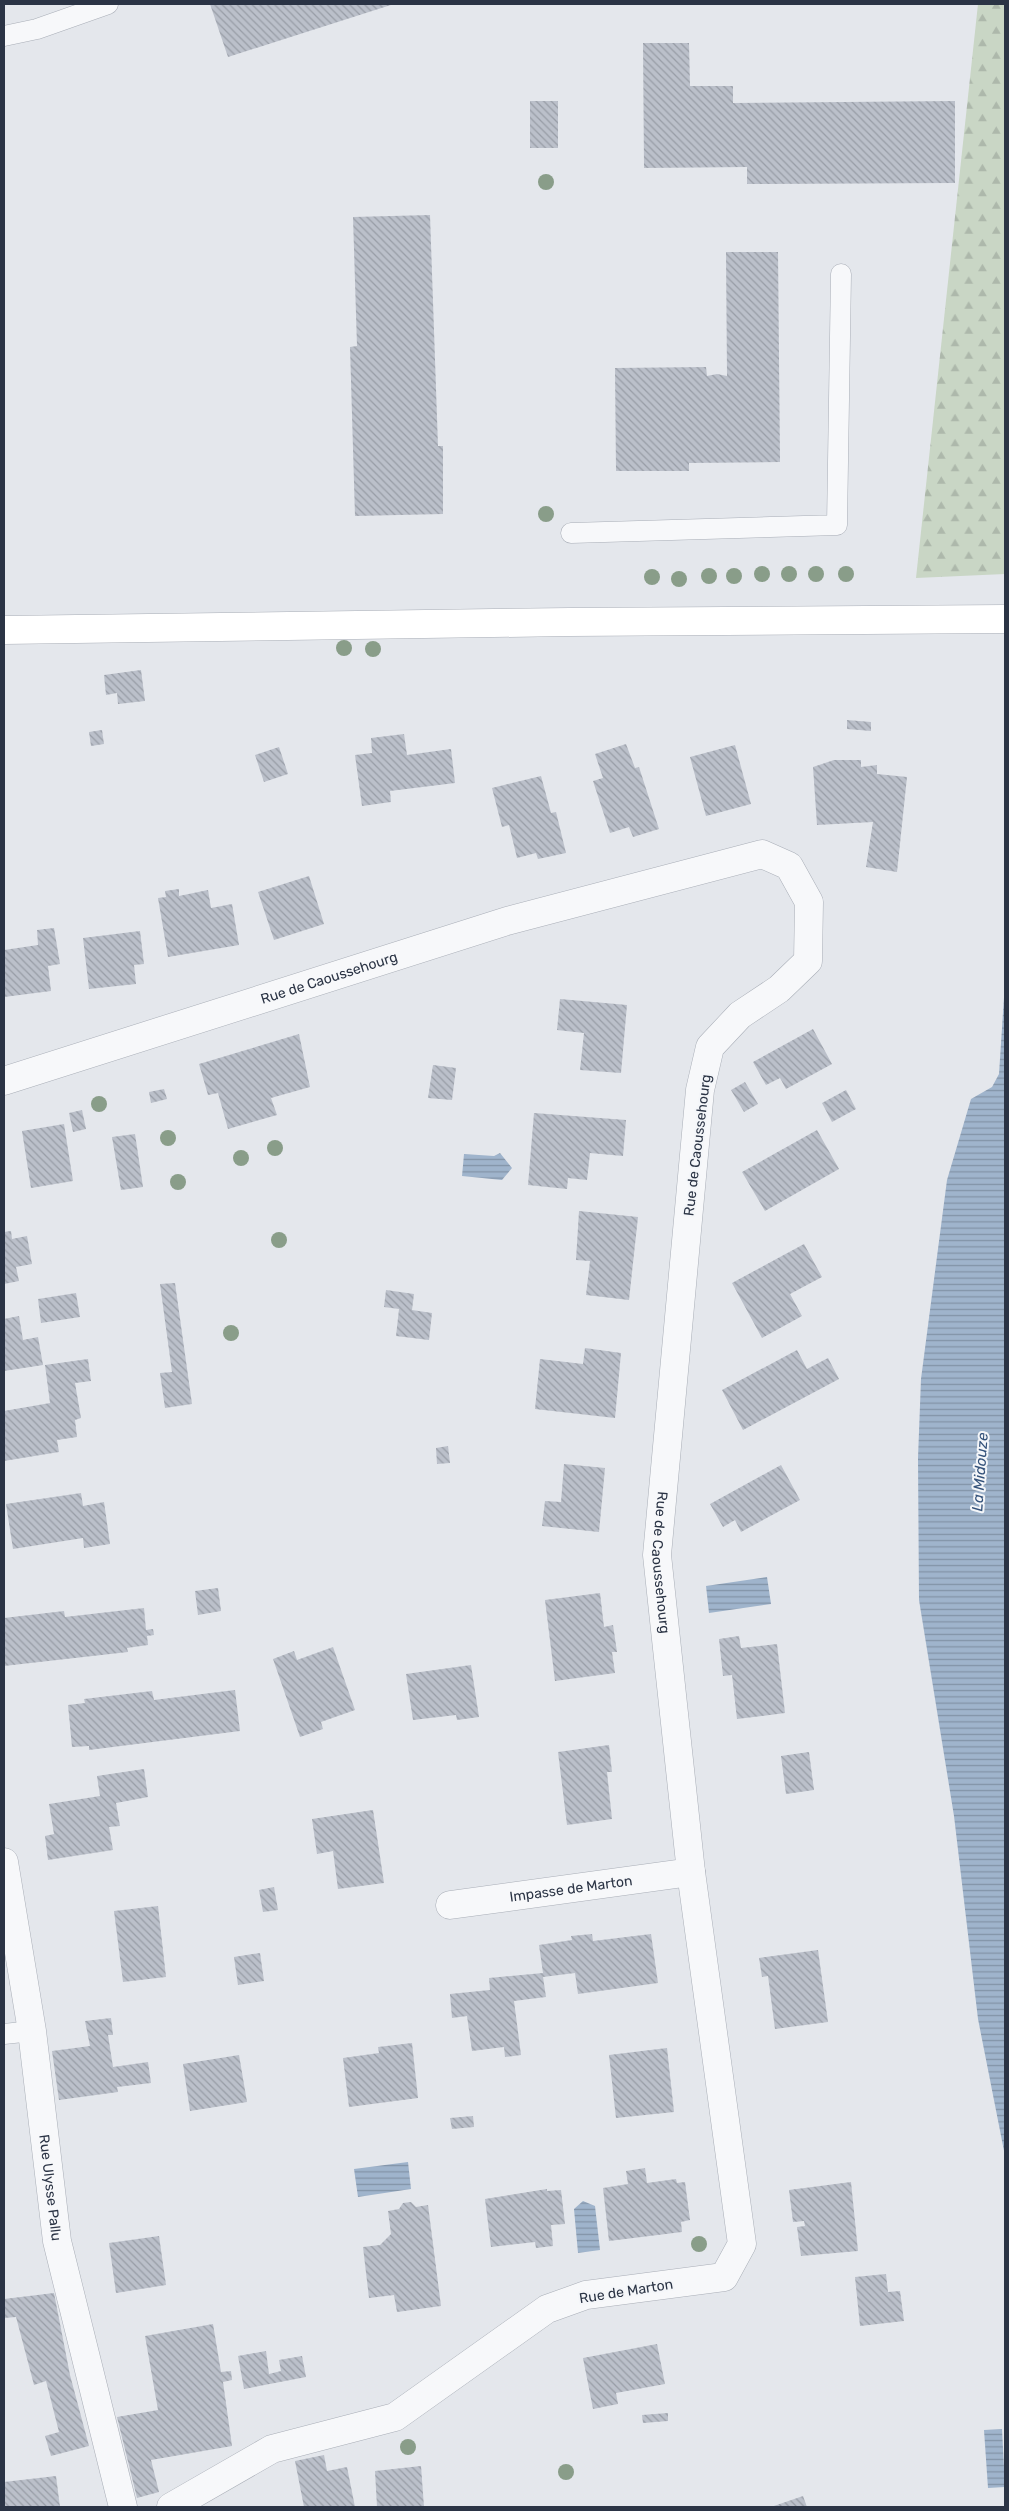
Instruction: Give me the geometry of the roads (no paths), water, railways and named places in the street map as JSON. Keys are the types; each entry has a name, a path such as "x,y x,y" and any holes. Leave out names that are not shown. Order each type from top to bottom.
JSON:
{"main road":[{"path":"4,630 1005,619"}],"street":[{"name":"Rue de Caoussehourg","path":"4,1081 507,921 762,854 789,866 809,902 808,961 779,989 740,1015 710,1048 700,1090 657,1555 692,1872"},
{"name":"Rue Ulysse Pallu","path":"4,1862 32,2031 58,2241 123,2507"},
{"name":"Impasse de Marton","path":"450,1905 692,1872"},
{"name":"Rue de Marton","path":"171,2507 272,2449 395,2417 547,2309 586,2295 724,2277 742,2244 692,1872"}],"lane":[{"path":"4,36 37,29 108,4"},
{"path":"571,533 838,526 841,274"},
{"path":"4,2034 32,2031"}],"water":[{"name":"La Midouze","path":"1005,982 1005,2156 978,2019 954,1816 919,1600 918,1458 921,1379 947,1180 971,1099 992,1087 999,1074"},
{"path":"500,1153 512,1168 502,1180 462,1176 464,1154 494,1156"},
{"path":"767,1577 771,1604 709,1613 706,1586"},
{"path":"408,2162 411,2189 358,2197 354,2169"},
{"path":"583,2201 595,2206 600,2250 578,2253 574,2209"},
{"path":"1002,2429 1005,2487 988,2488 984,2430"}]}
